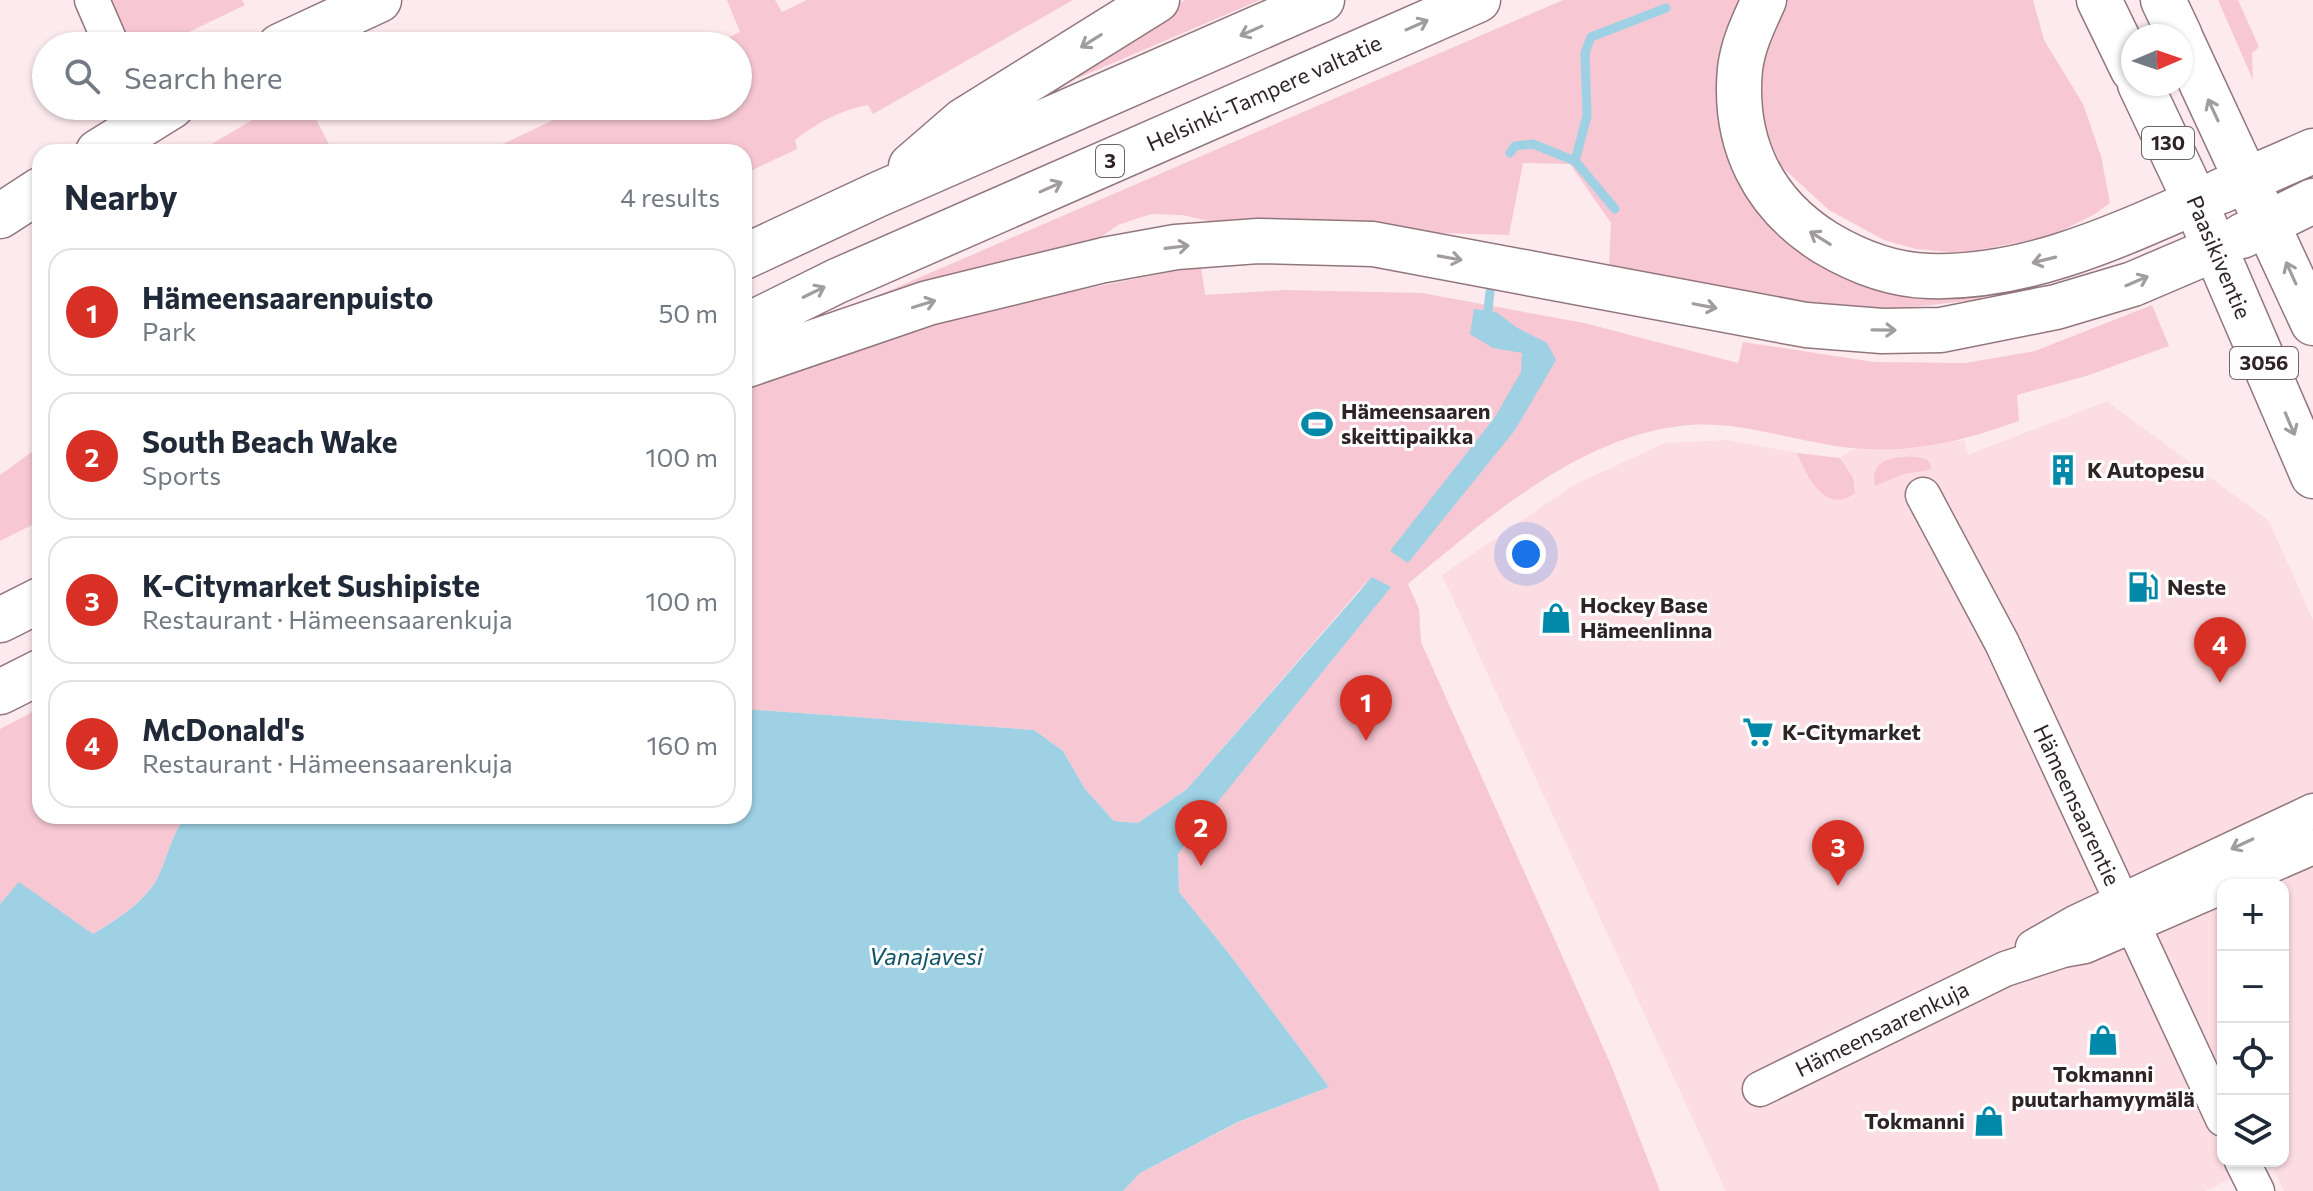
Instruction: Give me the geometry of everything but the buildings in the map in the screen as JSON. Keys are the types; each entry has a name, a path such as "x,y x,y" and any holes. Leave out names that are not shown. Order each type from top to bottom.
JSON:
{"main road":[{"path":"310,32 379,0"},
{"path":"879,194 963,121 1157,0"},
{"path":"752,253 879,194 1322,0"},
{"name":"Helsinki-Tampere valtatie","path":"752,323 837,281 1478,0"},
{"path":"1764,0 1751,28 1740,69 1742,122 1758,174 1797,223 1837,249 1890,272 1929,276 1977,274 2057,257 2129,231 2313,151"},
{"path":"2099,0 2121,45"},
{"name":"130","path":"2163,0 2174,24"},
{"name":"130","path":"2193,66 2267,223"},
{"name":"Paasikiventie","path":"2146,96 2195,202 2313,476"},
{"path":"109,144 141,120"},
{"path":"0,216 32,195"},
{"path":"752,363 928,303 1104,260 1190,246 1258,241 1373,244 1806,325 1882,331 1941,330 2056,307 2133,284 2215,249 2313,201"},
{"name":"3056","path":"2267,223 2313,323"},
{"path":"0,620 32,604"},
{"path":"0,692 32,676"}],"street":[{"path":"92,0 106,32"},
{"name":"Hämeensaarentie","path":"1923,495 2002,643 2217,1106"},
{"name":"Hämeensaarenkuja","path":"2126,914 2313,811"},
{"name":"Hämeensaarenkuja","path":"1760,1089 2005,969 2049,936 2191,898 2313,847"},
{"path":"2245,1167 2257,1191"}],"shaded area":[{"path":"109,0 242,0 245,5 189,32 124,32"},
{"path":"727,0 775,0 782,12 807,0 1073,0 873,114 868,105 829,118 795,140 797,149 752,170 752,144 503,144 553,120 752,120 752,32 740,32"},
{"path":"1185,0 1260,0 1078,78 1076,70"},
{"path":"1563,0 1743,0 1750,194 1977,290 1982,299 1920,306 1859,308 1733,292 1609,268 1611,223 1570,164 1523,163 1509,235 1235,227 1182,215 1151,214 1118,225 1101,237 1039,257 872,298"},
{"path":"1781,0 2033,0 2044,40 2083,104 2101,156 2110,203 2051,236 1963,253 1916,249 1884,240 1829,210 1782,167 1768,136 1759,100 1758,58"},
{"path":"2218,0 2238,0 2259,47 2252,53 2253,80"},
{"path":"252,120 316,120 329,144 212,144"},
{"path":"1201,266 1205,295 1284,290 1422,293 1584,323 1738,363 1743,342 1874,362 1965,363 2035,351 2152,305 2169,346 2086,376 2017,395 2019,421 1937,444 1896,449 1852,448 1751,429 1711,425 1650,431 1575,461 1538,483 1470,532 1408,584 1419,609 1421,642 1611,1065 1660,1191 1123,1191 1140,1173 1239,1122 1329,1087 1179,892 1178,854 1368,580 1187,789 1138,823 1114,821 1085,789 1063,751 1034,730 752,710 752,381 839,347 1014,303"},
{"path":"2107,401 2269,521 2313,620 2313,1191 2284,1191 2273,1167 2289,1167 2289,879 2217,879 2217,1167 2256,1167 2205,1191 1726,1191 1442,575 1574,485 1665,443 1727,440 1840,458 1853,449 1908,449 1964,440 1968,455"},
{"path":"32,452 32,525 0,541 0,475"},
{"path":"1797,453 1840,458 1853,478 1855,493 1835,500 1826,496 1811,481"},
{"path":"1916,457 1927,459 1930,470 1904,474 1875,486 1876,470 1885,461"},
{"path":"32,712 32,824 180,824 159,875 147,893 130,909 93,934 19,883 0,904 0,729"}],"water":[{"path":"1474,309 1496,312 1516,327 1547,343 1556,360 1515,430 1408,563 1390,551 1495,417 1521,372 1522,353 1493,348 1470,334"},
{"name":"Vanajavesi","path":"1372,577 1391,587 1178,854 1179,892 1329,1087 1238,1122 1140,1173 1123,1191 0,1191 0,904 19,882 93,934 130,909 147,893 159,875 181,824 752,824 752,710 1034,730 1063,751 1085,789 1114,821 1138,823 1187,789"}],"waterway":[{"path":"1510,153 1515,146 1533,144 1575,161 1587,116 1585,53 1591,37 1666,8"},
{"path":"1575,161 1615,209"},
{"path":"1488,310 1490,292"}],"place":[{"name":"Hämeensaaren skeittipaikka","path":"1317,424"},
{"name":"K Autopesu","path":"2063,470"},
{"name":"Neste","path":"2143,587"},
{"name":"Hockey Base Hämeenlinna","path":"1556,618"},
{"name":"McDonald's","path":"2220,683"},
{"name":"K-Citymarket","path":"1758,732"},
{"name":"Hämeensaarenpuisto","path":"1366,741"},
{"name":"South Beach Wake","path":"1201,866"},
{"name":"K-Citymarket Sushipiste","path":"1838,886"},
{"name":"Tokmanni puutarhamyymälä","path":"2103,1040"},
{"name":"Tokmanni","path":"1989,1121"}]}
